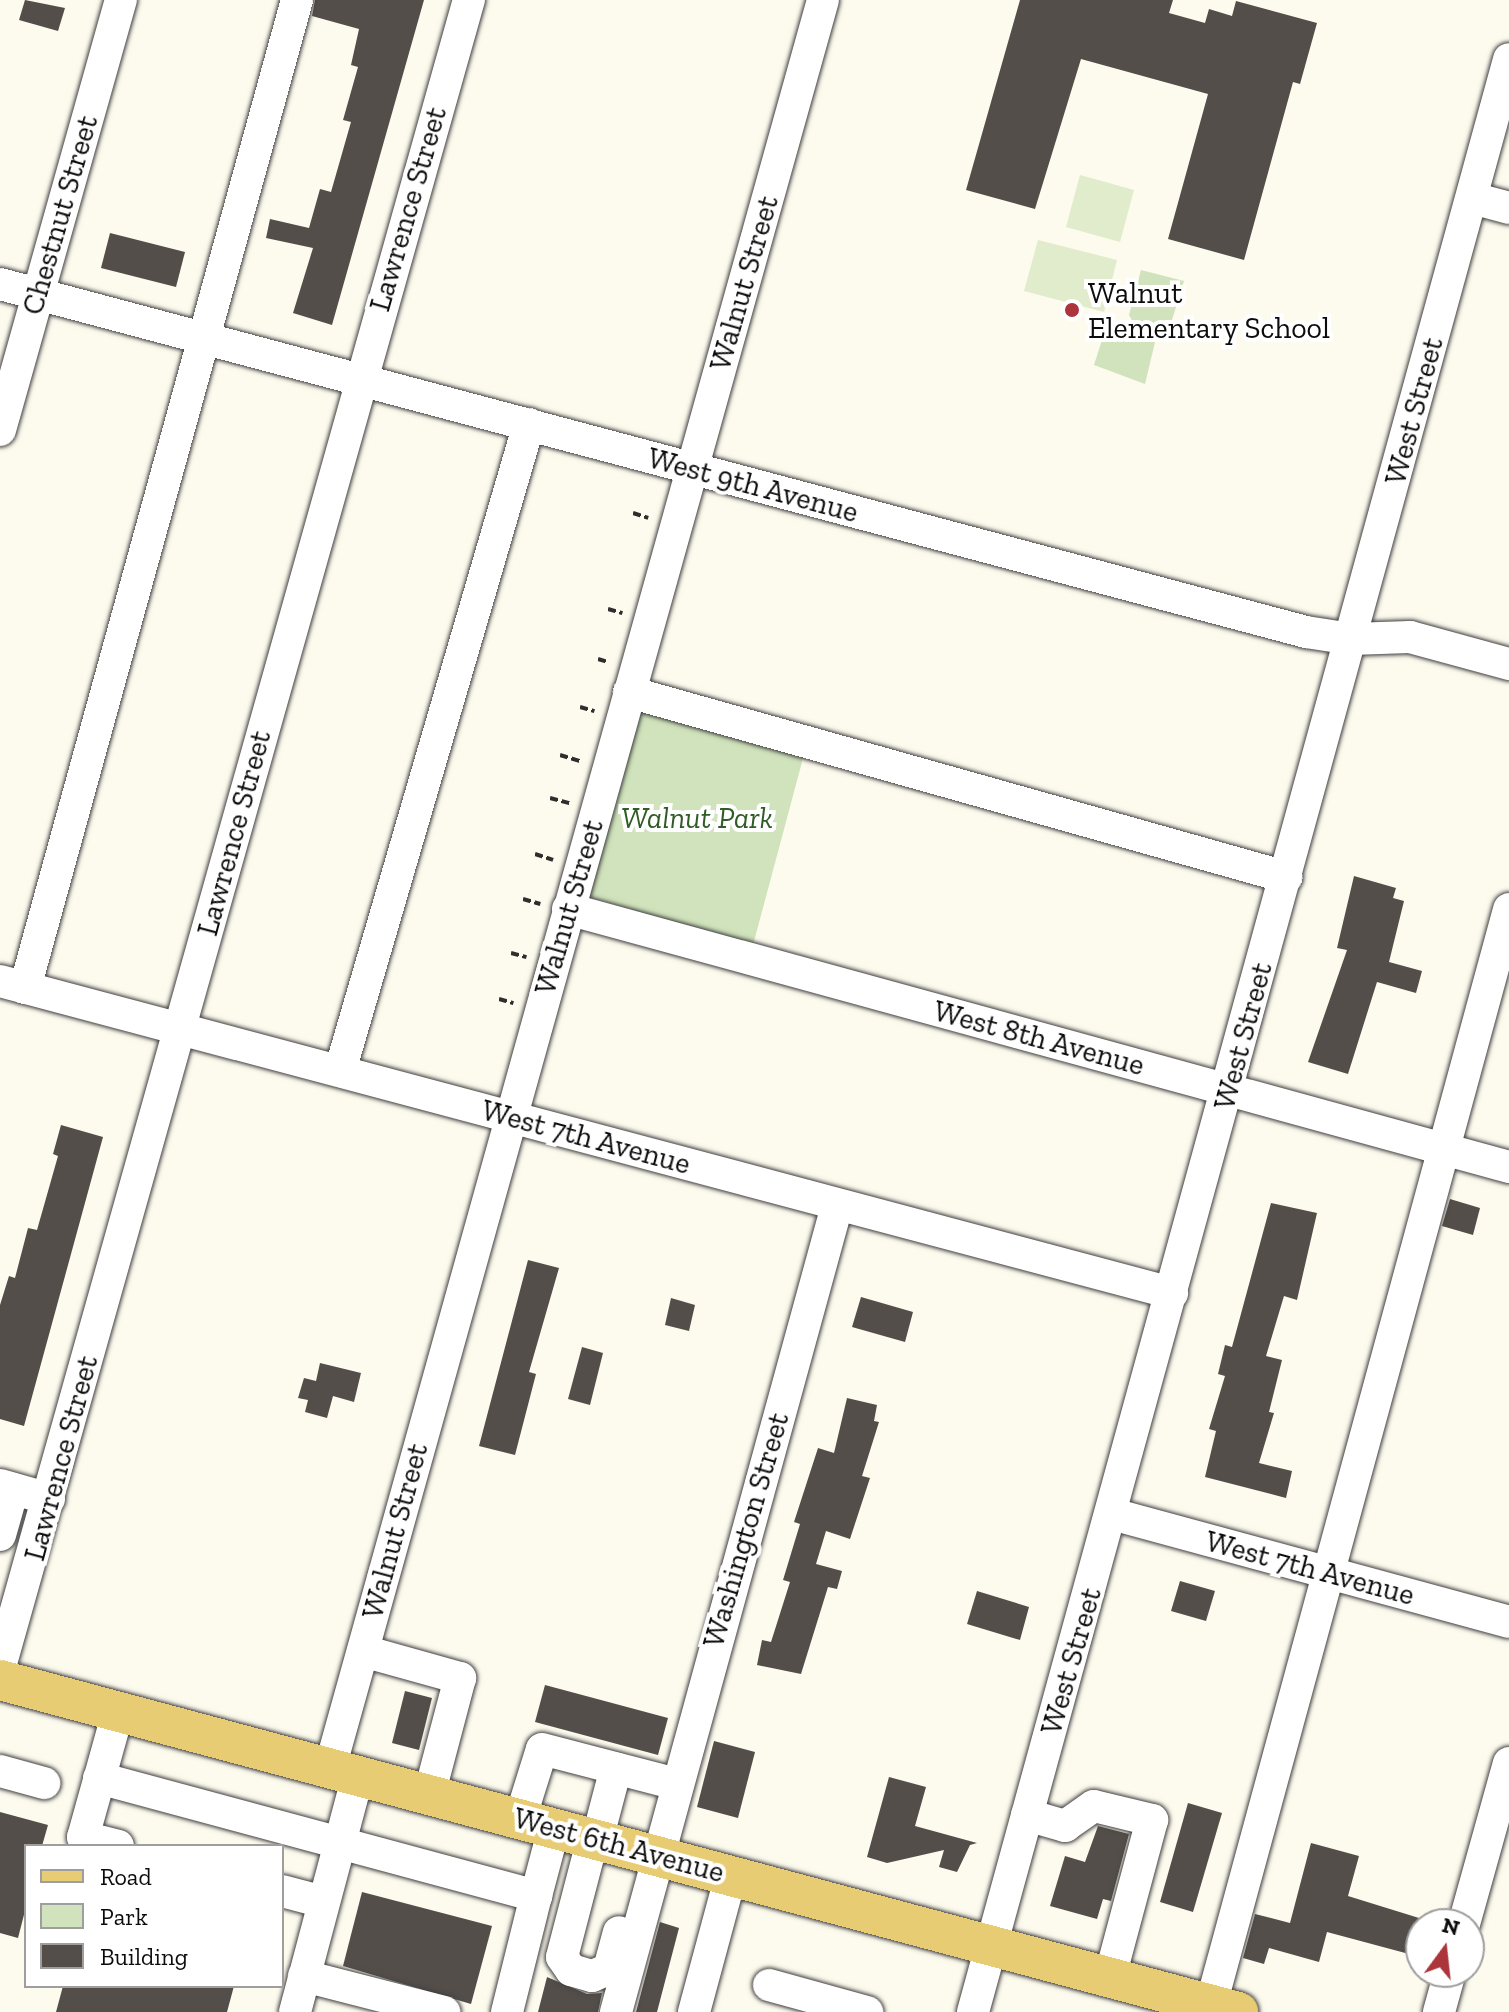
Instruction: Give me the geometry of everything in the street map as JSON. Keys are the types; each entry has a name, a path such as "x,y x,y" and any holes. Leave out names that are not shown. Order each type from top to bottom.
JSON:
{"main road":[{"name":"West 6th Avenue","path":"0,1680 991,1944 1219,2009"}],"street":[{"name":"Chestnut Street","path":"0,430 121,0"},
{"path":"13,984 202,338 297,0"},
{"name":"Lawrence Street","path":"0,1667 359,379 469,0"},
{"name":"Walnut Street","path":"295,2012 340,1842 344,1772 363,1651 509,1117 554,907 629,692 823,0"},
{"name":"West Street","path":"973,2012 1509,59"},
{"path":"1472,198 1509,208"},
{"name":"West 9th Avenue","path":"0,284 1306,632 1351,639 1410,637 1509,664"},
{"path":"340,1071 529,424"},
{"path":"629,692 1286,877"},
{"name":"West 8th Avenue","path":"554,907 1509,1167"},
{"path":"1219,2009 1329,1573 1509,909"},
{"name":"West 7th Avenue","path":"13,984 1172,1293"},
{"name":"Washington Street","path":"650,1853 676,1784 837,1206"},
{"path":"0,1535 6,1487 49,1499"},
{"name":"West 7th Avenue","path":"1112,1514 1509,1622"},
{"path":"363,1651 460,1678 429,1795"},
{"path":"110,1844 83,1837 118,1712"},
{"path":"507,2012 536,1896 542,1749 676,1784"},
{"path":"1468,1908 1509,1763"},
{"path":"616,1768 562,1957 571,1970 592,1976 609,1969 650,1853"},
{"path":"0,1771 44,1783"},
{"path":"99,1778 536,1896"},
{"path":"1027,1815 1065,1826 1094,1806 1152,1820 1110,1977"},
{"path":"616,2012 650,1853"},
{"path":"694,2012 731,1875"},
{"path":"284,1892 324,1902"},
{"path":"304,1976 444,2012"},
{"path":"769,1985 867,2012"},
{"path":"1439,2012 1446,1988"}],"path":[{"path":"633,513 648,518"},
{"path":"608,609 622,613"},
{"path":"598,659 608,662"},
{"path":"580,707 594,711"},
{"path":"560,755 580,761"},
{"path":"550,798 569,803"},
{"path":"535,854 553,860"},
{"path":"523,899 554,907"},
{"path":"511,953 526,957"},
{"path":"499,999 513,1003"}],"green space":[{"path":"1080,175 1134,190 1120,242 1066,227"},
{"path":"1038,240 1117,260 1104,312 1024,291"},
{"path":"1141,270 1184,281 1167,336 1134,324 1129,315"},
{"path":"1108,321 1156,338 1145,384 1094,365"},
{"name":"Walnut Park","path":"639,702 806,747 753,945 589,897"}],"building":[{"path":"25,0 65,8 58,31 19,20"},
{"path":"315,0 424,0 332,325 293,313 313,248 266,238 270,219 309,228 320,189 331,192 351,122 343,120 358,67 351,65 359,29 312,16"},
{"path":"1020,0 1173,0 1169,13 1205,23 1209,9 1232,16 1236,1 1317,23 1300,84 1293,82 1244,260 1168,239 1208,94 1081,59 1035,209 966,190"},
{"path":"110,233 185,252 176,287 101,268"},
{"path":"1354,876 1396,888 1393,898 1404,901 1389,962 1422,971 1416,993 1377,982 1348,1074 1308,1062 1347,950 1337,948"},
{"path":"61,1125 103,1137 24,1426 0,1419 0,1305 9,1276 15,1278 28,1228 37,1230 58,1156 53,1154"},
{"path":"1450,1199 1480,1208 1473,1235 1442,1226"},
{"path":"1271,1203 1317,1213 1297,1300 1284,1296 1266,1356 1282,1360 1269,1412 1274,1413 1259,1463 1292,1471 1286,1498 1205,1477 1216,1431 1209,1429 1225,1376 1218,1374 1225,1345 1232,1347"},
{"path":"528,1260 559,1268 529,1372 536,1374 515,1455 479,1446"},
{"path":"861,1297 913,1312 905,1342 852,1327"},
{"path":"671,1298 695,1305 689,1331 665,1325"},
{"path":"582,1347 603,1353 590,1405 568,1399"},
{"path":"320,1363 361,1373 354,1402 333,1396 327,1418 305,1412 308,1400 298,1398 304,1378 316,1381"},
{"path":"847,1398 877,1405 874,1421 879,1422 862,1476 870,1478 850,1539 826,1531 816,1564 842,1571 837,1589 828,1587 801,1674 757,1665 762,1640 771,1642 790,1582 783,1580 800,1524 794,1522 818,1448 834,1453"},
{"path":"1180,1581 1215,1591 1206,1621 1171,1611"},
{"path":"977,1591 1029,1607 1020,1640 967,1624"},
{"path":"545,1685 668,1718 658,1755 535,1722"},
{"path":"405,1691 432,1698 419,1750 392,1743"},
{"path":"714,1741 755,1752 738,1818 697,1807"},
{"path":"889,1777 926,1787 915,1826 977,1843 970,1845 957,1872 939,1867 944,1850 887,1863 867,1857"},
{"path":"1188,1803 1222,1813 1193,1912 1160,1902"},
{"path":"0,1812 48,1825 43,1844 24,1844 24,1915 18,1938 0,1933"},
{"path":"1098,1826 1129,1834 1111,1901 1103,1899 1097,1919 1050,1906 1065,1856 1085,1862"},
{"path":"1311,1843 1359,1856 1348,1896 1405,1914 1405,1953 1327,1932 1319,1962 1269,1948 1264,1964 1243,1958 1255,1914 1290,1923"},
{"path":"362,1892 492,1926 471,2004 343,1966"},
{"path":"660,1922 679,1928 657,2012 636,2012"},
{"path":"547,1977 587,1994 602,1993 598,2012 538,2012"},
{"path":"62,1988 233,1988 227,2012 56,2012"}],"place":[{"name":"Walnut Elementary School","path":"1072,310"}]}
